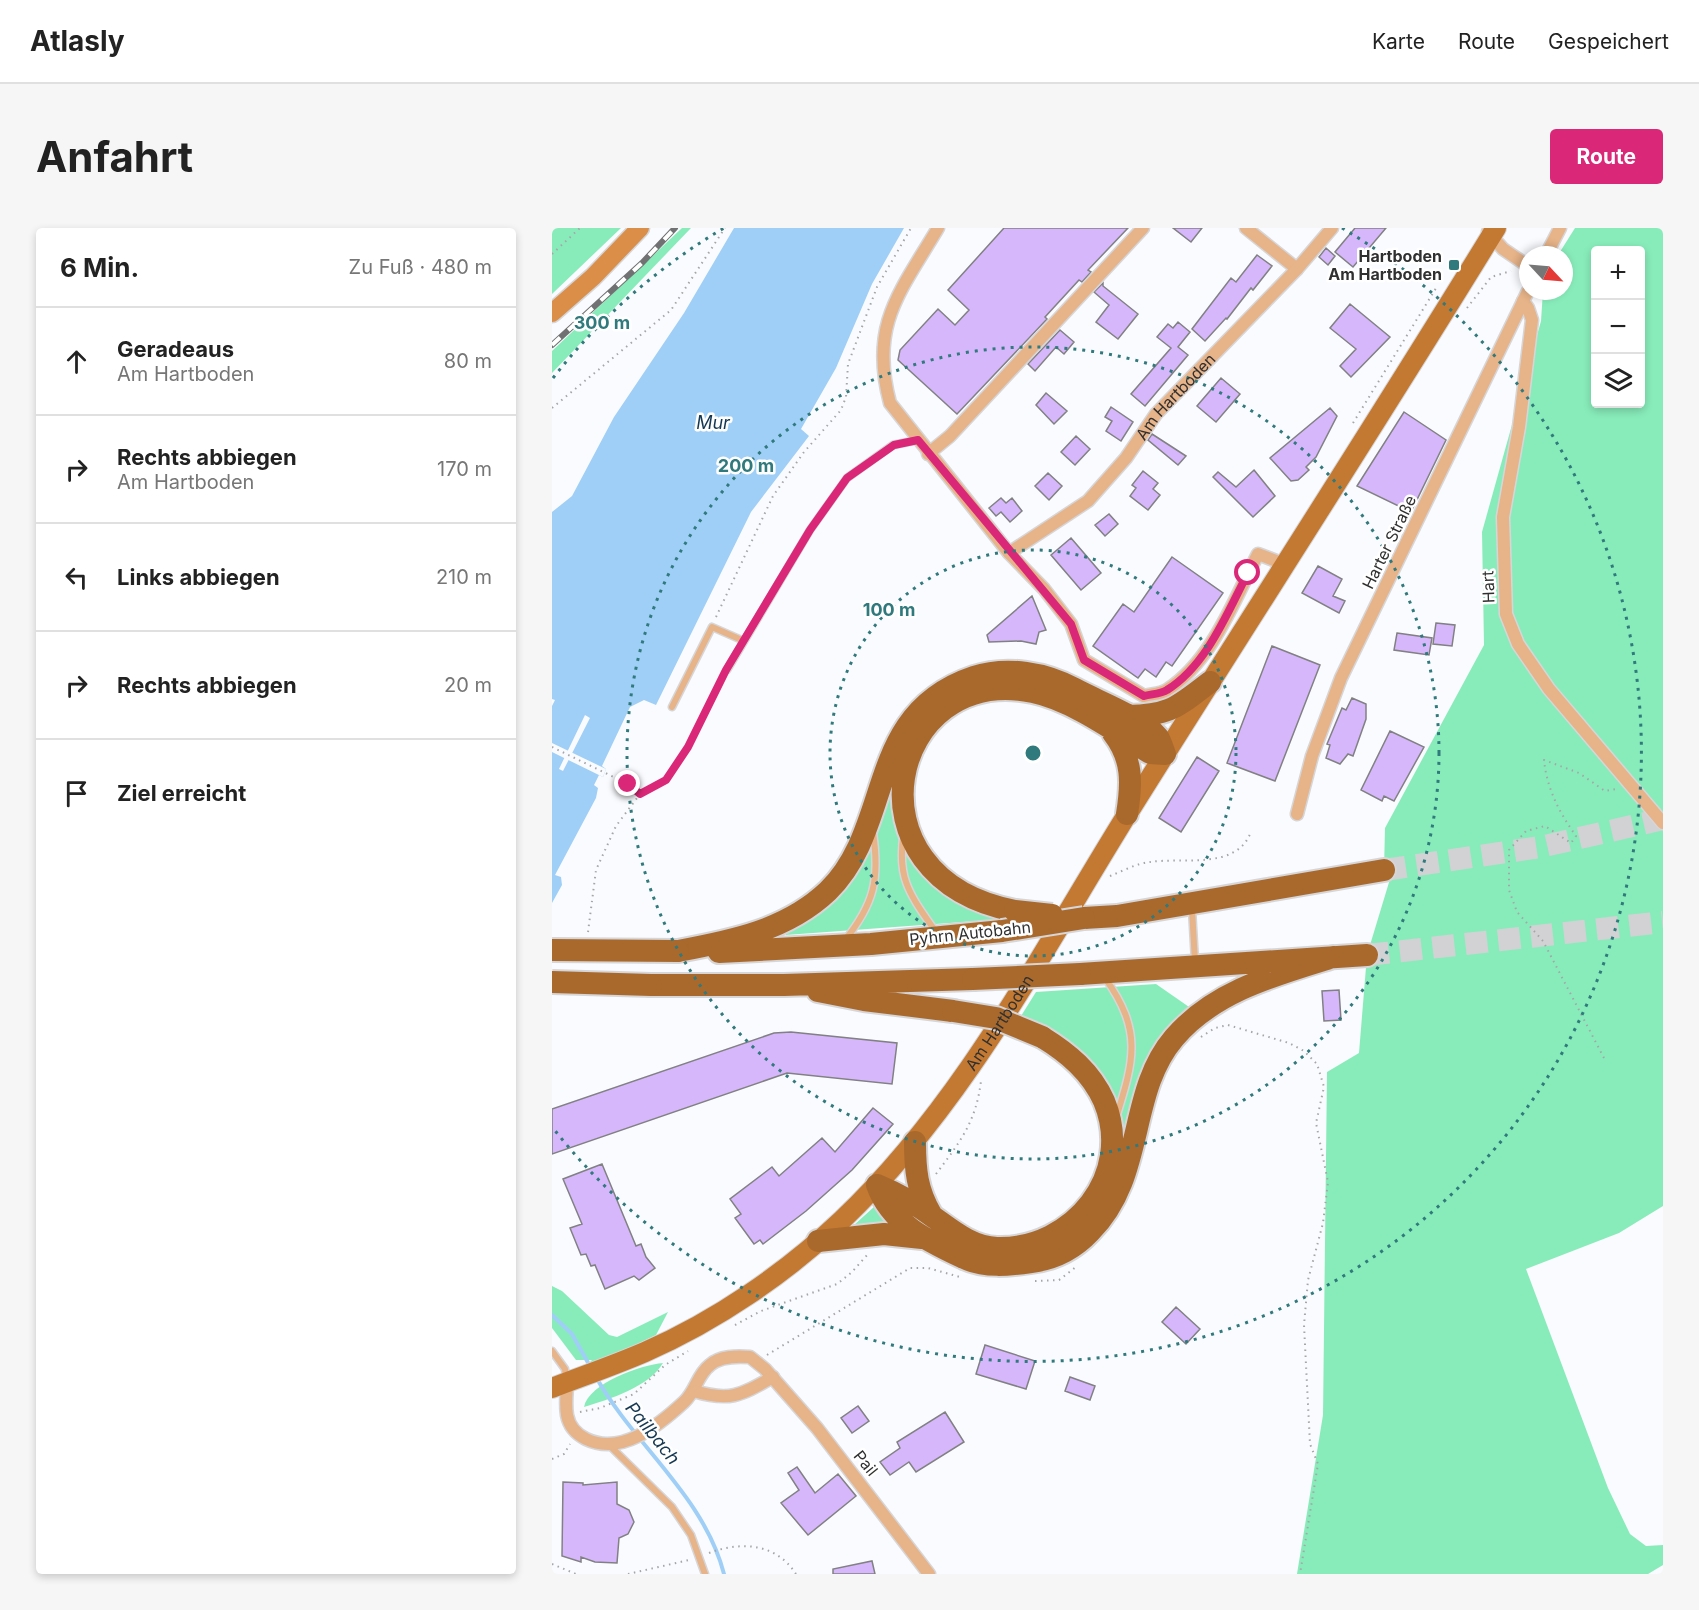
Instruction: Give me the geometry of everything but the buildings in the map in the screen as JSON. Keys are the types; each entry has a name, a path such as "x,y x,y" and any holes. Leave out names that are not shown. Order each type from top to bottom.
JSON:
{"highway":[{"path":"678,951 734,940 789,920 810,906 829,889 854,853 899,738 927,703 962,681 983,674 1004,672 1035,674 1069,686 1128,716 1158,738 1165,754 1149,753 1062,703 1034,692 1001,689 969,697 946,709 918,738 909,756 903,783 902,815 914,844 929,868 956,889 988,906 1084,918"},
{"path":"1128,716 1160,715 1174,710 1210,682"},
{"path":"1108,728 1128,756 1131,776 1127,814"},
{"name":"Pyhrn Autobahn","path":"552,950 735,953 1002,931 1084,918 1117,916 1384,870"},
{"path":"552,982 784,985 1091,974 1195,965 1367,955"},
{"path":"877,1185 889,1211 922,1238 970,1261 995,1265 1036,1262 1070,1250 1106,1216 1120,1190 1130,1165 1150,1083 1172,1040 1192,1019 1216,1000 1272,976 1333,957"},
{"path":"784,985 864,1000 996,1018 1042,1036 1067,1052 1091,1078 1105,1103 1111,1137 1107,1170 1094,1201 1073,1224 1036,1243 995,1248 959,1237 932,1215 897,1193 877,1185"},
{"path":"915,1142 916,1180 922,1198 932,1215"},
{"path":"818,1240 884,1233 922,1238"}],"main road":[{"path":"552,313 593,276 640,228"},
{"name":"Am Hartboden","path":"559,1385 648,1351 709,1318 798,1258 877,1185 915,1142 976,1059 1491,230"}],"street":[{"path":"938,228 888,319 882,343 882,373 890,403 928,454 1009,553 1044,589 1071,624 1084,660 1144,696 1166,691 1192,667 1217,632 1258,554 1284,564"},
{"path":"928,454 950,436 1143,228"},
{"path":"1245,228 1298,268"},
{"name":"Am Hartboden","path":"1009,553 1088,501 1126,459 1156,414 1298,268 1332,228"},
{"path":"1551,246 1560,228"},
{"path":"1491,230 1503,249 1519,260"},
{"name":"Harter Straße","path":"1297,814 1312,756 1341,678 1524,300"},
{"name":"Hart","path":"1527,300 1532,320 1519,427 1503,517 1506,614 1518,644 1550,689 1663,823"},
{"path":"559,1385 567,1416 576,1434 593,1442 615,1444 657,1424 694,1390 700,1375 711,1364 722,1358 750,1357"},
{"name":"Pail","path":"750,1357 773,1377 867,1491 929,1574"},
{"path":"694,1390 711,1396 739,1396 773,1377"}],"lane":[{"path":"726,670 810,530 847,478 894,445 918,440"},
{"path":"672,707 712,627 744,641"},
{"path":"841,946 860,921 874,892 877,858 870,815"},
{"path":"905,822 900,853 903,880 939,937"},
{"path":"1191,903 1195,965"},
{"path":"1091,974 1122,1002 1132,1037 1132,1064 1111,1137"},
{"path":"552,1351 565,1370 559,1385"},
{"path":"615,1444 672,1507 691,1535 705,1574"}],"path":[{"path":"552,254 580,228"},
{"path":"552,408 671,310 725,228"},
{"path":"712,627 773,496 804,452 841,410 846,397 848,364 877,287 911,228"},
{"path":"1352,426 1438,285"},
{"path":"588,932 596,870 616,826 640,794 666,780 688,747 726,670"},
{"path":"552,747 628,784 640,794"},
{"path":"1604,1058 1543,941 1517,912 1509,890 1509,850 1526,831 1545,826 1571,843 1576,836 1555,803 1546,777 1544,760 1579,773 1605,791 1616,789 1625,780"},
{"path":"1101,880 1148,862 1228,856 1245,845 1250,834"},
{"path":"1195,1042 1215,1028 1228,1025 1289,1043 1304,1051 1317,1064 1324,1087 1316,1123 1328,1182 1323,1223 1308,1280 1304,1324 1310,1444 1318,1464 1300,1574"},
{"path":"933,1177 966,1134 975,1117 980,1092"},
{"path":"732,1326 761,1311 837,1284 852,1272 874,1247"},
{"path":"1028,1281 1059,1280 1083,1262"},
{"path":"750,1357 770,1355 910,1268 928,1268 962,1278"},
{"path":"581,1412 603,1407 634,1394 665,1365 693,1348"},
{"path":"552,1459 564,1454 576,1434"},
{"path":"628,1574 699,1557 726,1546 761,1547 787,1560 796,1574"},
{"path":"552,1564 576,1574"}],"green space":[{"path":"552,228 621,228 552,294"},
{"path":"682,228 691,228 552,373 552,351"},
{"path":"1575,228 1663,228 1663,1206 1619,1233 1526,1269 1608,1488 1630,1534 1646,1546 1663,1545 1663,1565 1648,1574 1297,1574 1323,1415 1327,1072 1359,1053 1367,955 1390,879 1384,870 1385,828 1484,645 1482,532 1541,321 1542,300 1573,300 1573,246 1564,246"},
{"path":"1047,689 929,715 901,832 1004,919 786,935 786,929 873,827 926,712"},
{"path":"1156,984 1192,1009 1127,1145 1067,1241 1059,1240 1120,1143 1047,1028 1021,1016 1036,992"},
{"path":"875,1206 896,1225 852,1227 854,1225"},
{"path":"552,1286 562,1291 609,1335 617,1337 668,1312 656,1335 580,1372 592,1360 576,1360 552,1328"},
{"path":"663,1363 657,1371 639,1385 617,1396 584,1407 595,1390 605,1383 630,1371"}],"water":[{"name":"Mur","path":"734,228 904,228 872,284 836,368 801,429 809,436 751,512 656,705 644,700 630,707 602,766 606,769 603,777 599,775 594,785 598,788 596,798 555,875 561,877 562,885 552,903 552,706 555,700 552,699 552,512 572,496 614,417 684,313","holes":["585,715 590,718 563,771 559,769"]}],"pier":[{"path":"552,743 606,769 603,777 552,752"}],"waterway":[{"name":"Pailbach","path":"552,1315 572,1334 591,1368"},
{"name":"Pailbach","path":"596,1377 629,1426 685,1495 714,1546 724,1574"}],"tunnel":[{"path":"1384,870 1540,847 1663,819"},
{"path":"1367,955 1663,922"}],"railway":[{"path":"552,345 642,263 675,228"}],"place":[{"name":"Hartboden Am Hartboden","path":"1454,265"}],"route":[{"path":"628,784 640,794 666,780 688,747 726,670 810,530 847,478 894,445 918,440 1009,553 1044,589 1071,624 1084,660 1144,696 1166,691 1192,667 1217,632 1248,573"}]}
